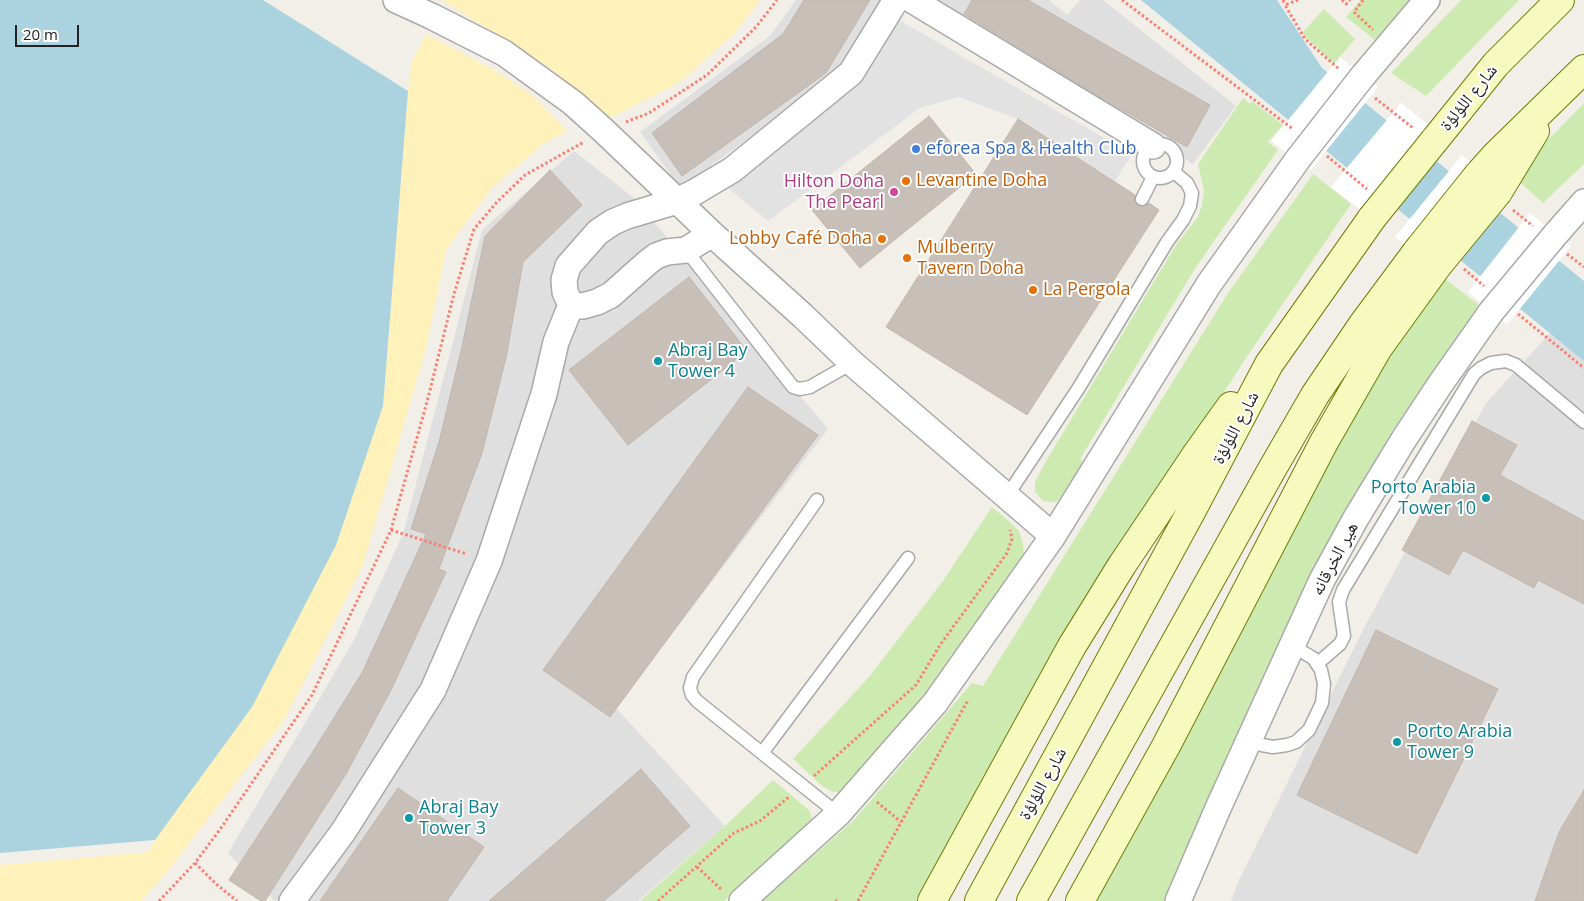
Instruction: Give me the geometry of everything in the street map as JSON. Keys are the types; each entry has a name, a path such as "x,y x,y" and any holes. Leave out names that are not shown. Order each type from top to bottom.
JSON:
{"main road":[{"name":"شارع اللؤلؤة","path":"979,901 1183,527 1269,364 1372,218 1496,64 1560,0"},
{"path":"1080,901 1166,746 1324,442 1378,348 1439,261 1488,184 1501,151 1584,69"},
{"path":"1031,901 1315,395 1363,324 1439,261"},
{"path":"932,901 1072,646 1122,565 1234,402 1269,364"}],"street":[{"path":"396,0 504,53 566,98 604,131 852,363 1052,536"},
{"path":"292,901 342,832 432,690 489,561 544,394 556,342 571,305 564,286 568,266 598,232 613,222 677,201 732,170 851,73 896,0"},
{"path":"912,0 1153,146"},
{"path":"733,896 838,814 935,703 1052,536 1209,284 1298,159 1352,74 1427,0"},
{"name":"هير الخرقانه","path":"1178,901 1322,580 1356,518 1436,391 1499,305 1584,202"},
{"path":"571,305 583,306 611,295 656,256 667,252 686,250 712,234"}],"lane":[{"path":"1158,144 1164,144 1174,150 1178,161 1174,172 1164,178 1153,176 1145,169 1145,153 1158,144"},
{"path":"1006,496 1078,389 1167,242 1183,220 1190,206 1192,193 1187,183 1174,172"},
{"path":"1142,199 1153,176"},
{"path":"686,250 793,387 800,389 810,387 852,363"},
{"path":"1317,664 1340,644 1344,636 1339,602 1343,590 1474,374 1481,368 1491,364 1506,361 1516,365 1584,422"},
{"path":"818,500 699,669 690,684 690,692 694,699 838,814"},
{"path":"762,753 908,558"},
{"path":"1250,741 1274,747 1287,745 1303,737 1309,730 1322,703 1324,692 1317,664 1313,658 1292,646"}],"path":[{"path":"159,901 195,863 221,828 312,695 391,530 427,402 454,294 474,230 497,202 525,175 604,131 649,113 707,74 756,27 777,0"},
{"path":"1122,0 1298,133"},
{"path":"1283,0 1305,39 1352,74"},
{"path":"1285,5 1298,0"},
{"path":"1342,0 1346,4 1350,0"},
{"path":"1363,0 1354,12 1379,35"},
{"path":"1322,152 1368,190"},
{"path":"1439,261 1584,368"},
{"path":"658,901 734,834 760,821 803,786 916,685 940,645 1007,553 1012,539 1008,524"},
{"path":"391,530 470,555"},
{"path":"861,788 901,822"},
{"path":"195,863 237,901"},
{"path":"696,867 733,896"}],"shaded area":[{"path":"796,0 882,0 831,79 680,188 640,132 770,36"},
{"path":"918,0 1049,0 1067,15 1080,0 1103,0 1236,106 1193,164"},
{"path":"899,20 1132,154 1115,181 1018,119 959,97 920,108 768,221 722,183 861,78"},
{"path":"574,151 634,198 828,429 616,708 725,826 638,901 275,901 228,853 354,640 403,534 482,230"},
{"path":"1584,296 1584,901 1231,901 1238,882 1366,624 1486,403"}],"green space":[{"path":"1361,0 1411,0 1375,40 1346,17"},
{"path":"1461,0 1519,0 1426,96 1391,73"},
{"path":"1324,9 1355,39 1334,64 1302,33"},
{"path":"1243,98 1250,104 1252,101 1283,125 1268,142 1278,150 1196,267 1080,459 1085,463 1064,497 1055,502 1043,501 1035,492 1035,482 1176,245 1197,218 1202,206 1204,191 1198,164"},
{"path":"1584,103 1584,164 1543,203 1513,176"},
{"path":"1313,174 1351,204 1244,361 1111,569 922,901 762,901 854,820 972,683 983,686 1228,293"},
{"path":"1441,276 1483,308 1424,385 1392,431 1297,611 1170,901 1092,901 1364,396"},
{"path":"992,507 1019,531 1024,557 926,694 846,788 839,792 833,792 822,786 793,759 869,677 943,581"},
{"path":"773,780 809,810 812,819 734,893 724,901 640,901 725,826"}],"sand":[{"path":"442,0 760,0 734,34 679,83 608,119 550,68"},
{"path":"426,34 498,72 533,96 567,131 543,144 491,189 446,250 426,348 363,565 284,720 170,868 141,901 0,901 0,865 149,852 383,406 408,91 412,62"}],"water":[{"path":"0,0 263,0 408,91 383,406 336,545 252,707 155,840 0,853"},
{"path":"1141,0 1277,0 1322,68 1584,281 1584,361"}],"pier":[{"path":"1340,57 1378,87 1310,171 1271,141"},
{"path":"1401,103 1450,142 1382,227 1331,187"},
{"path":"1462,155 1513,193 1445,277 1395,237"},
{"path":"1530,213 1571,246 1507,325 1468,292"}],"building":[{"path":"804,0 870,0 826,73 682,176 652,133 783,34"},
{"path":"972,0 1028,0 1210,105 1187,147 1100,97 964,14"},
{"name":"Hilton Doha The Pearl","path":"929,116 976,174 860,268 812,210"},
{"path":"1018,119 1135,195 1134,200 1138,206 1143,207 1149,203 1159,210 1027,415 886,327"},
{"path":"550,170 582,205 523,262 506,358 482,453 439,569 446,572 392,688 346,774 265,901 261,901 229,880 363,671 426,534 411,529 439,442 462,347 485,236"},
{"name":"Abraj Bay Tower 4","path":"689,277 747,351 628,445 569,370"},
{"path":"748,387 818,435 610,717 543,670"},
{"name":"Porto Arabia Tower 10","path":"1472,421 1517,445 1500,475 1584,521 1584,604 1538,580 1534,588 1463,550 1449,575 1402,550"},
{"name":"Porto Arabia Tower 9","path":"1376,630 1498,689 1417,854 1297,795"},
{"path":"641,769 690,826 604,901 489,901"},
{"name":"Abraj Bay Tower 3","path":"398,788 484,847 447,901 320,901"},
{"path":"1584,790 1584,901 1535,901 1559,832"}],"place":[{"name":"eforea Spa & Health Club","path":"916,149"},
{"name":"Levantine Doha","path":"906,181"},
{"name":"Hilton Doha The Pearl","path":"894,192"},
{"name":"Lobby Café Doha","path":"882,239"},
{"name":"Mulberry Tavern Doha","path":"907,258"},
{"name":"La Pergola","path":"1033,290"},
{"name":"Abraj Bay Tower 4","path":"658,361"},
{"name":"Porto Arabia Tower 10","path":"1486,498"},
{"name":"Porto Arabia Tower 9","path":"1397,742"},
{"name":"Abraj Bay Tower 3","path":"409,818"}]}
